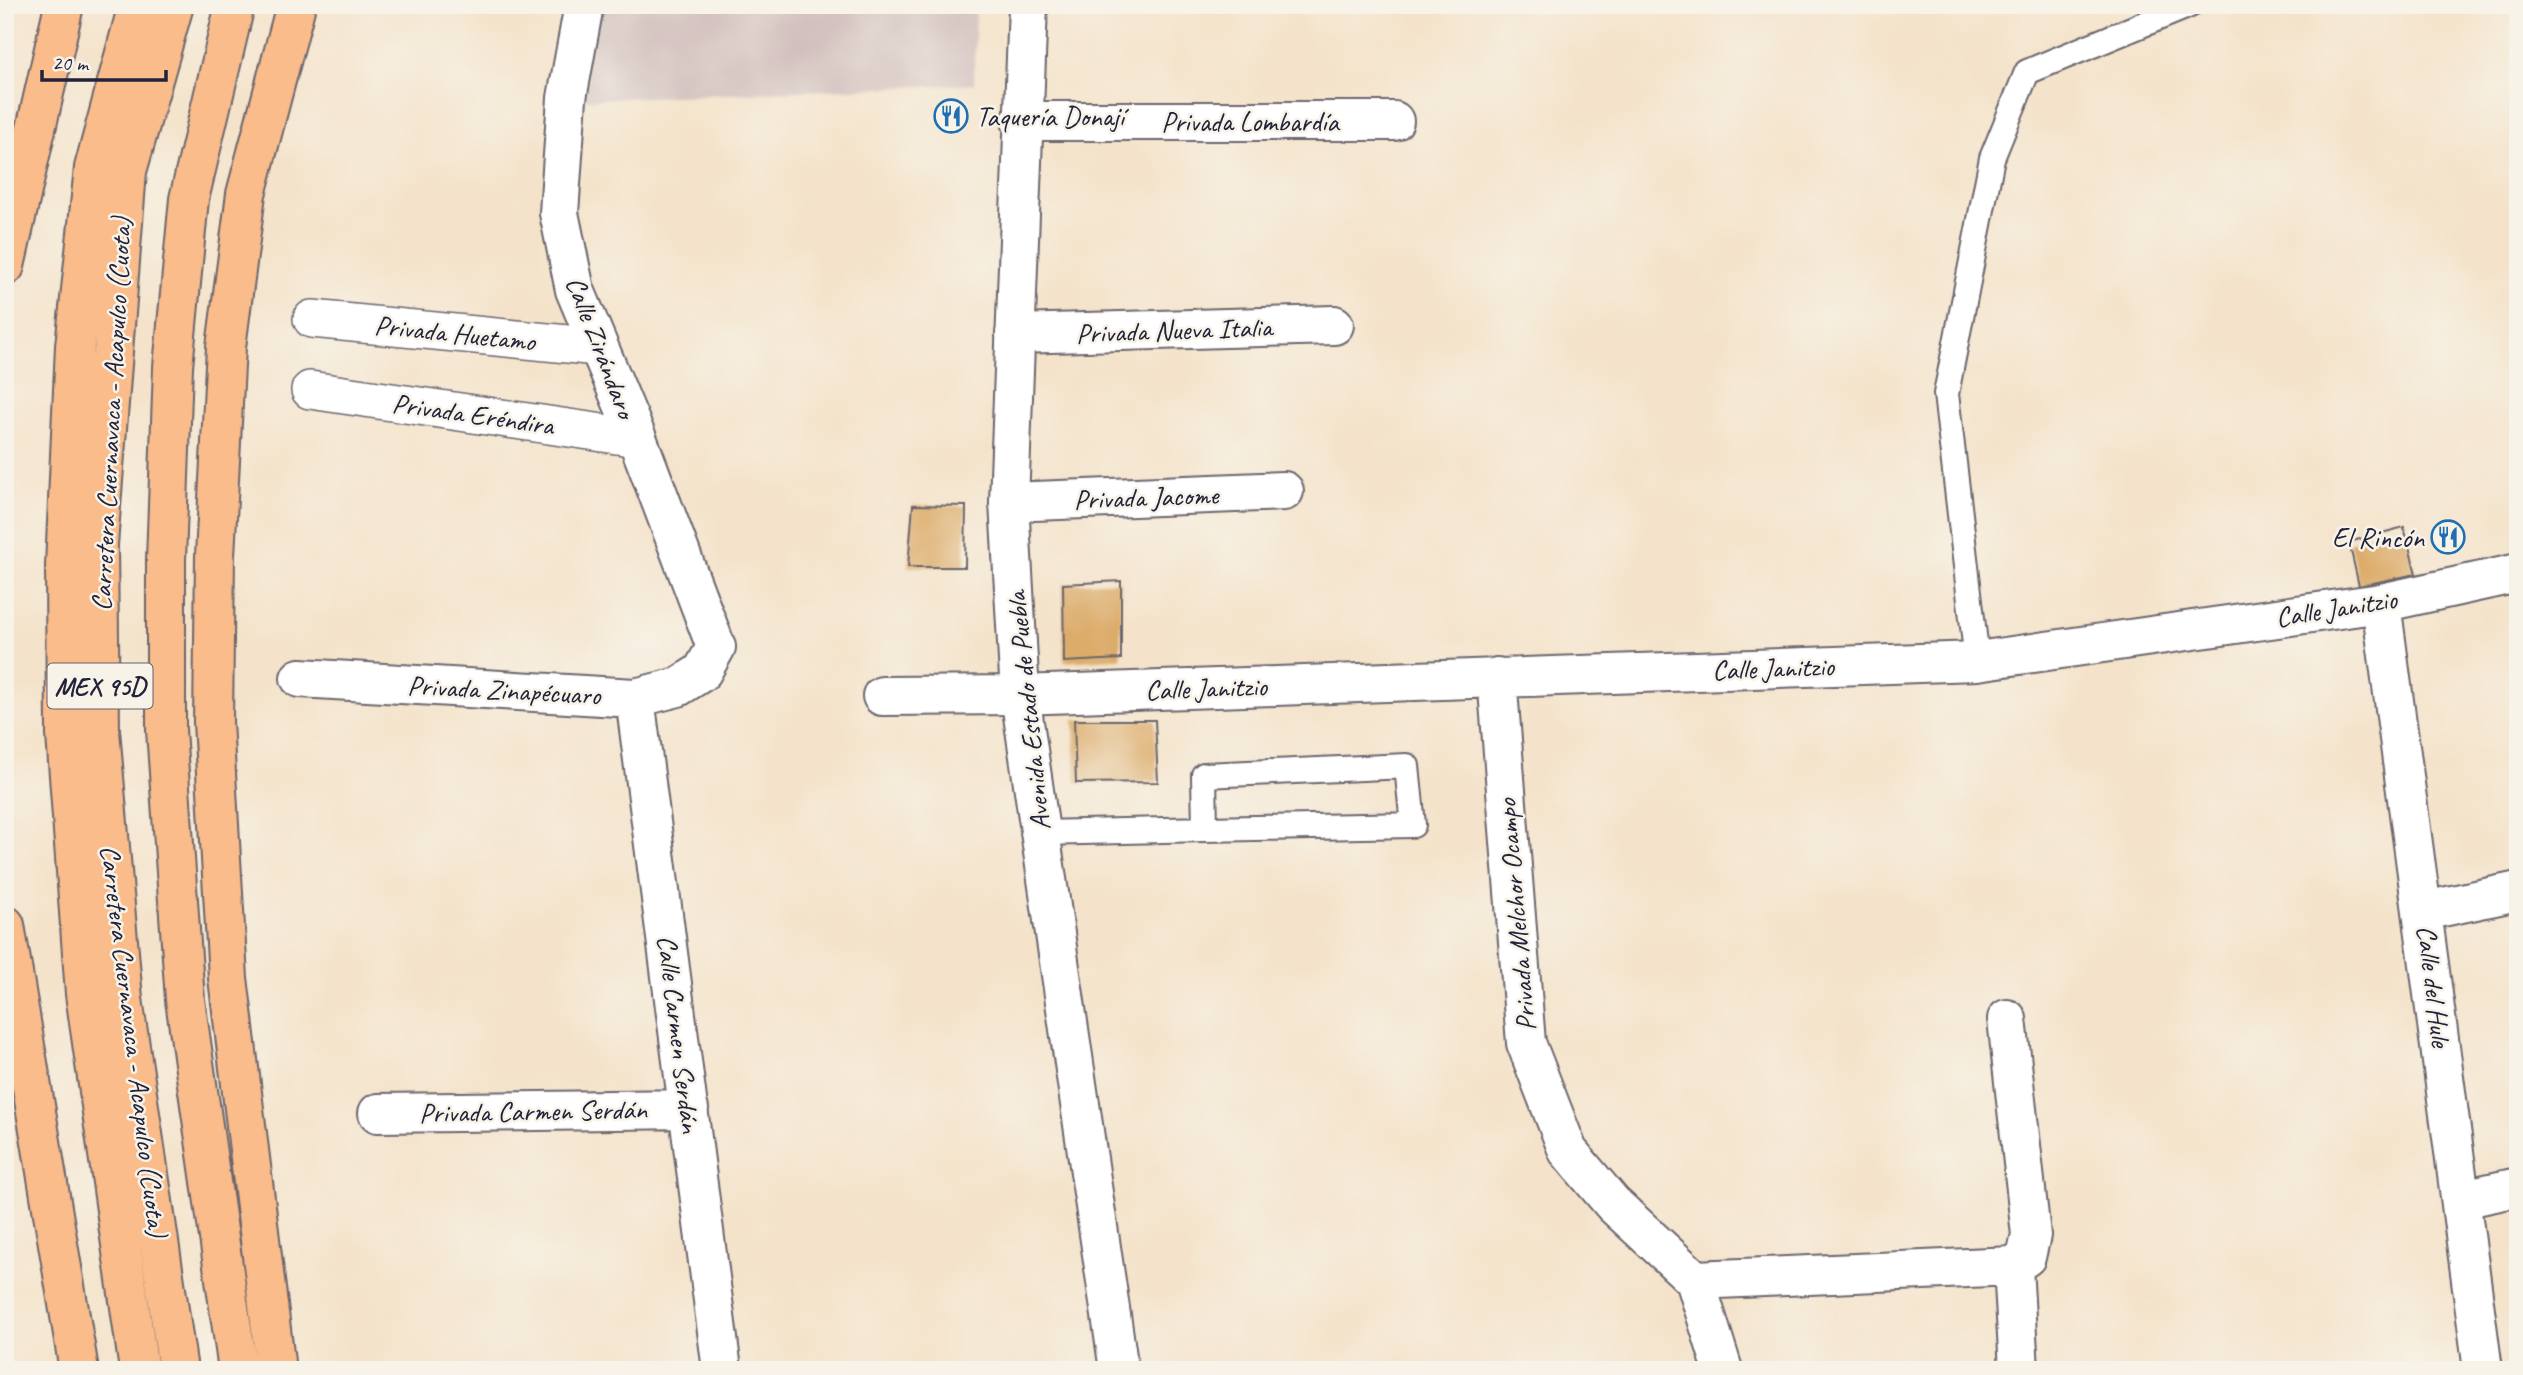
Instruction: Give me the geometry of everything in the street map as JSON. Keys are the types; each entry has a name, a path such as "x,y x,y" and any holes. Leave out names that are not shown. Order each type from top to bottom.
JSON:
{"main road":[{"path":"5,265 64,5"},
{"path":"138,5 94,168 75,346 65,579 66,734 85,994 139,1370"},
{"name":"Carretera Cuernavaca - Acapulco (Cuota)","path":"174,5 127,171 98,545 100,730 121,985 178,1370"},
{"name":"Carretera Cuernavaca - Acapulco (Cuota)","path":"235,5 189,199 173,367 166,613 166,730 185,1000 238,1370"},
{"path":"276,1370 228,978 213,722 215,556 226,348 246,194 296,5"},
{"path":"5,925 79,1370"}],"street":[{"name":"Calle Zirándaro","path":"584,5 568,98 559,213 575,290 637,438 716,647 702,672"},
{"name":"Avenida Estado de Puebla","path":"1028,5 1021,121 1009,502 1020,695 1119,1370"},
{"name":"Privada Lombardía","path":"1021,121 1394,121"},
{"name":"Privada Huetamo","path":"312,318 598,347"},
{"name":"Privada Nueva Italia","path":"1015,334 1334,325"},
{"name":"Privada Eréndira","path":"310,390 637,438"},
{"name":"Privada Jacome","path":"1009,502 1284,491"},
{"name":"Calle Janitzio","path":"882,696 1020,695 1977,661 2381,603 2518,573"},
{"name":"Calle del Hule","path":"2381,603 2483,1370"},
{"name":"Privada Zinapécuaro","path":"300,678 635,698 678,687 702,672"},
{"name":"Privada Melchor Ocampo","path":"1497,677 1526,1042 1568,1151 1613,1204 1695,1280"},
{"name":"Calle Carmen Serdán","path":"635,698 722,1370"},
{"path":"2424,911 2518,891"},
{"path":"1723,1370 1695,1280 2013,1266 2026,1257 2031,1235 2007,1019"},
{"name":"Privada Carmen Serdán","path":"378,1112 689,1109"},
{"path":"2462,1199 2518,1187"},
{"path":"2013,1266 2018,1370"}],"lane":[{"path":"1977,661 1946,394 1992,158 2027,72 2190,5"},
{"path":"1042,833 1413,825 1407,766 1204,775 1205,829"}],"shaded area":[{"path":"592,5 976,5 974,84 575,100"}],"building":[{"path":"913,505 966,506 965,567 908,567"},
{"path":"2404,527 2416,574 2359,586 2349,542"},
{"path":"1121,581 1121,659 1064,662 1063,584"},
{"path":"1074,720 1155,720 1158,782 1076,783"}],"place":[{"name":"Taquería Donají","path":"951,116"},
{"name":"El Rincón","path":"2448,537"}]}
